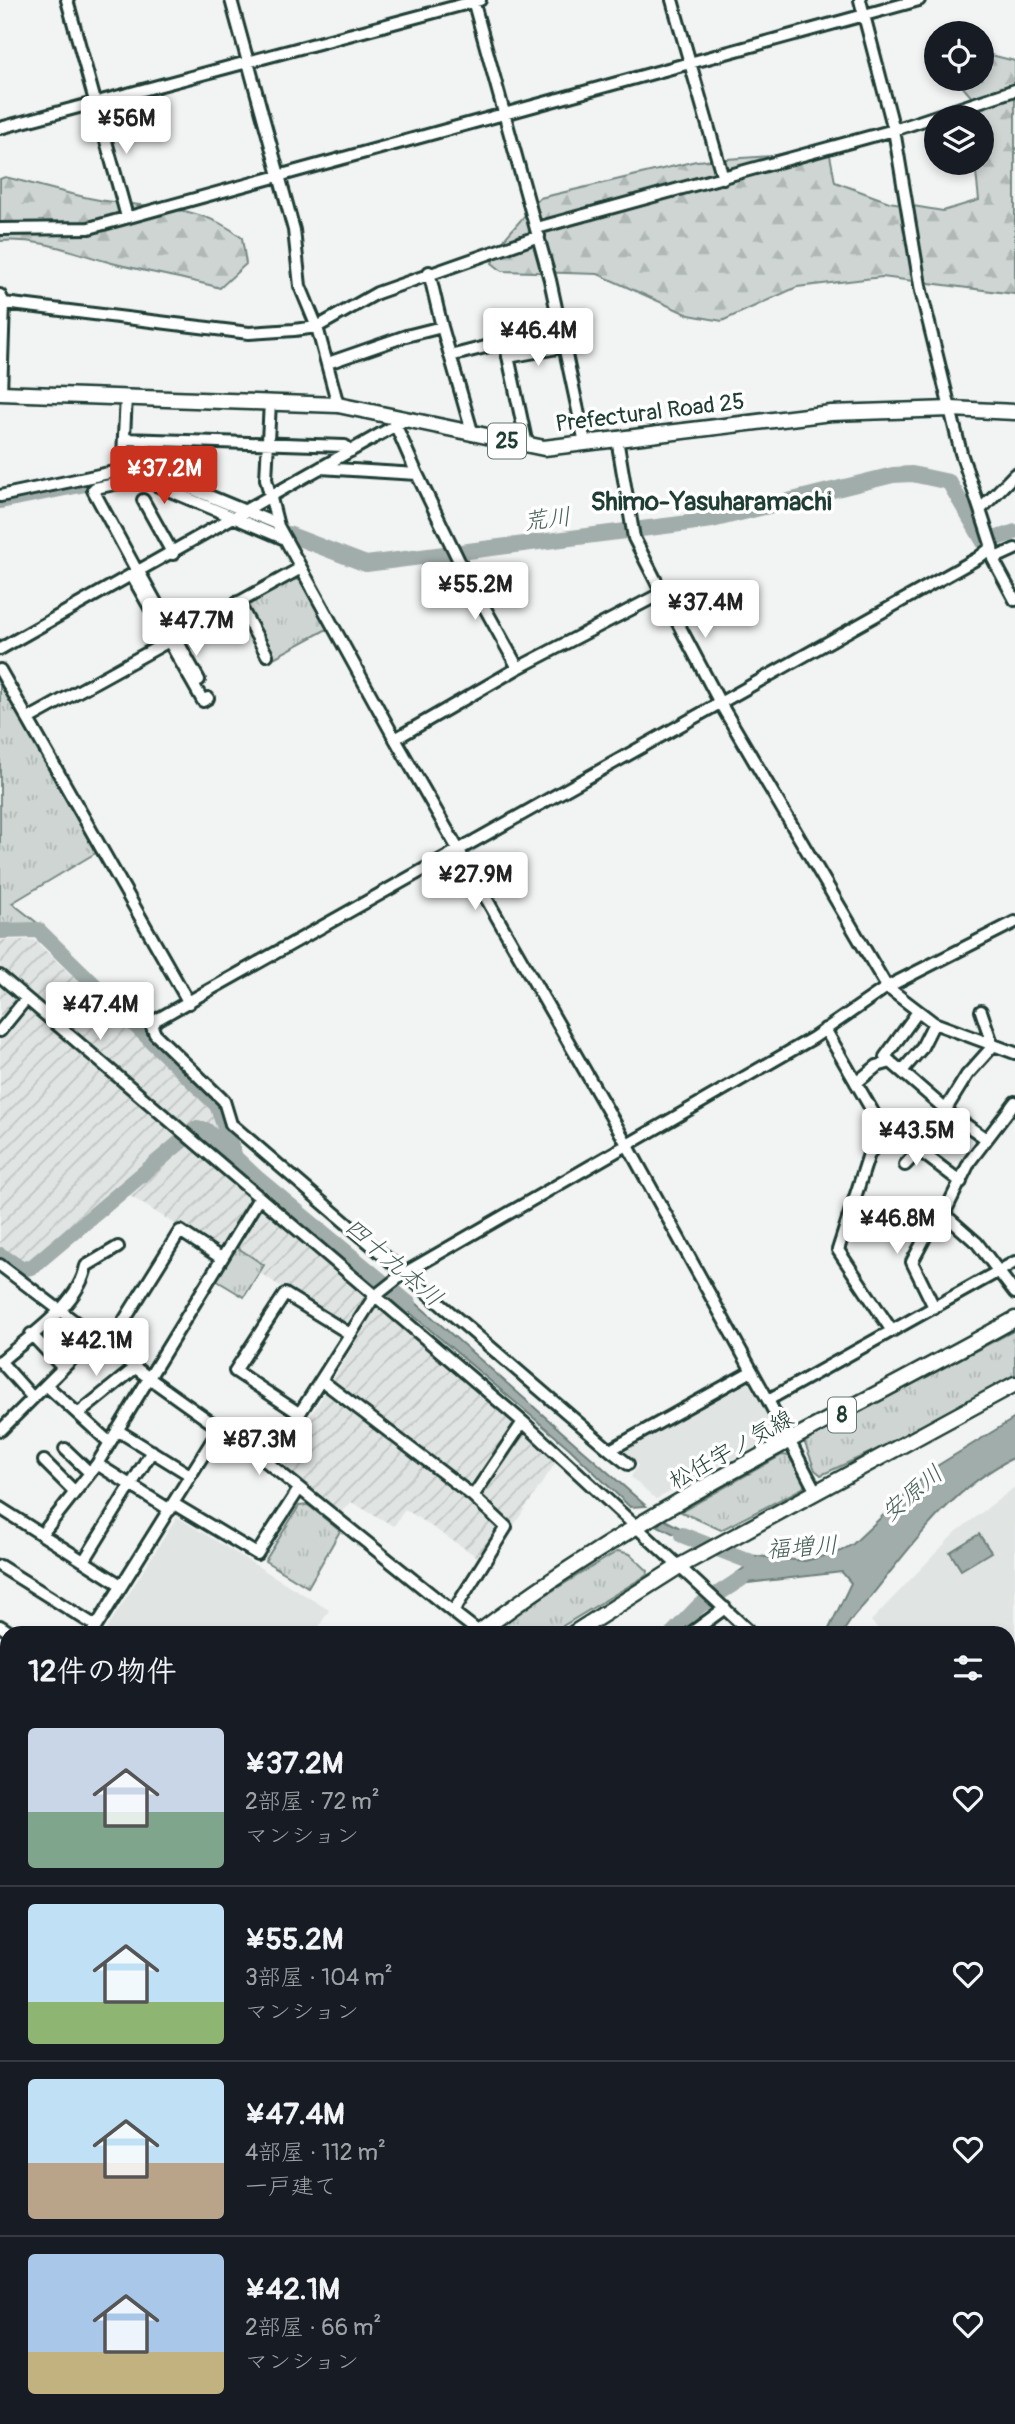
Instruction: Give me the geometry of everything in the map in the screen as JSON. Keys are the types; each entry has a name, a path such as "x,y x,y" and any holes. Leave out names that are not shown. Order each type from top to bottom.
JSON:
{"main road":[{"name":"Prefectural Road 25","path":"1,393 338,405 401,423 544,447 831,413 951,409 1015,412"},
{"name":"松任宇ノ気線","path":"487,1626 534,1591 640,1524 1015,1319"},
{"name":"8","path":"585,1626 723,1542 1015,1384"}],"street":[{"path":"67,0 127,217"},
{"path":"231,0 294,230 300,286 317,327 338,405"},
{"path":"672,0 723,178"},
{"path":"860,0 894,130 921,291 951,409 993,553 1015,600"},
{"path":"0,229 89,228 919,0"},
{"path":"0,128 476,1 538,232 585,443"},
{"path":"1,393 2,299 249,333 317,327 377,293 538,232 894,130 1015,90"},
{"path":"429,272 473,435"},
{"path":"328,363 406,336 442,327"},
{"path":"450,356 505,342 527,444"},
{"path":"508,357 563,347"},
{"path":"122,477 126,397"},
{"path":"270,402 266,479 278,524 285,539 458,851 628,1146 816,1492"},
{"path":"0,649 173,554 270,495 401,423 417,474 459,561 518,668"},
{"path":"124,439 345,446 352,451"},
{"path":"617,439 634,534 662,593 720,703 887,987 934,1023 1015,1053"},
{"path":"317,468 417,474"},
{"path":"0,496 151,472 278,524"},
{"path":"981,510 1015,474"},
{"path":"172,639 202,701 208,698 172,639 93,491 122,477 149,482 285,539"},
{"path":"143,500 173,554"},
{"path":"628,1464 401,1276 231,1124 224,1101 155,1034 152,1027 156,1020 978,558 1015,549"},
{"path":"28,719 301,568"},
{"path":"395,739 518,668 662,593"},
{"path":"238,602 267,655"},
{"path":"0,670 190,1003"},
{"path":"268,1463 378,1294 401,1276 825,1029 887,987 1015,922"},
{"path":"0,976 259,1198 378,1294 685,1564 705,1590 744,1626"},
{"path":"0,1031 26,999"},
{"path":"981,1011 993,1046"},
{"path":"918,1013 885,1057 949,1112 985,1138"},
{"path":"902,1071 921,1049 934,1023"},
{"path":"825,1029 885,1133 920,1151 961,1182"},
{"path":"905,1165 920,1151 949,1112 967,1075 993,1046"},
{"path":"856,1083 877,1066 891,1062"},
{"path":"934,1307 912,1262 930,1228 944,1214 970,1161 1015,1102"},
{"path":"885,1133 869,1154 838,1250 892,1331"},
{"path":"43,1534 94,1469 259,1198"},
{"path":"944,1214 977,1243 1015,1293"},
{"path":"107,1348 180,1231 221,1258"},
{"path":"33,1398 0,1362 58,1310 83,1282 86,1265 118,1247"},
{"path":"768,1400 1015,1262"},
{"path":"0,1265 93,1338 268,1463 471,1626"},
{"path":"300,1414 234,1371 285,1294 351,1334"},
{"path":"31,1334 62,1368"},
{"path":"0,1431 93,1338"},
{"path":"78,1414 135,1368"},
{"path":"610,1450 752,1371"},
{"path":"321,1380 473,1496 506,1527 453,1612"},
{"path":"46,1385 109,1442"},
{"path":"473,1496 523,1422"},
{"path":"96,1626 220,1428"},
{"path":"117,1430 190,1475"},
{"path":"65,1449 94,1469 131,1485 257,1554 299,1489"},
{"path":"84,1561 152,1451"},
{"path":"44,1461 75,1492"},
{"path":"0,1508 121,1585"},
{"path":"0,1566 88,1626"},
{"path":"698,1626 721,1605"}],"shaded area":[{"path":"0,940 34,940 213,1107 247,1194 532,1436 556,1462 488,1564 405,1509 394,1526 351,1502 341,1512 286,1468 286,1456 359,1337 260,1273 264,1265 228,1244 220,1252 127,1194 30,1272 25,1273 0,1258"},
{"path":"745,1379 751,1380 776,1423 765,1442 656,1499 631,1477 638,1465 621,1450"},
{"path":"1015,1487 1015,1626 876,1626 871,1621 955,1533"},
{"path":"177,1517 329,1610 319,1626 108,1626"}],"green space":[{"path":"994,56 1015,61 1015,294 882,277 797,287 722,321 689,315 598,274 502,271 492,263 506,237 540,198 696,161 772,156 828,144 835,182 889,202 943,211 979,200 976,175 994,175 994,105 974,105 974,100 966,91 994,91"},
{"path":"5,177 94,199 190,212 209,218 242,238 246,264 220,288 119,265 41,243 0,241 0,179"},
{"path":"292,579 300,580 327,629 272,659 242,606"},
{"path":"0,673 99,851 12,903 40,925 0,926"},
{"path":"235,1246 264,1265 244,1297 214,1279"},
{"path":"1015,1330 1015,1375 900,1439 821,1475 815,1470 804,1441"},
{"path":"782,1455 789,1456 805,1483 803,1488 721,1530 681,1512"},
{"path":"308,1505 340,1531 308,1587 265,1561 299,1506"},
{"path":"618,1551 630,1554 648,1571 647,1575 563,1626 501,1626 521,1610"}],"water":[{"path":"399,1288 646,1506 630,1507 569,1448 388,1294"},
{"name":"安原川","path":"1015,1418 1015,1457 972,1484 936,1517 847,1626 830,1626 851,1583 842,1572 730,1585 728,1591 719,1586 744,1568 742,1563 729,1559 729,1553 805,1561 839,1552 853,1544 932,1469"},
{"path":"663,1519 701,1539 698,1546 658,1526"},
{"path":"979,1534 991,1552 961,1570 950,1552"}],"waterway":[{"name":"荒川","path":"288,534 366,564 712,520 893,475 912,474 949,482 985,544"},
{"name":"荒川","path":"0,501 126,476 139,476"},
{"name":"荒川","path":"997,538 1015,532"},
{"path":"0,931 38,930 217,1105 234,1154"},
{"name":"四十九本川","path":"0,1255 22,1269 32,1267 196,1129 206,1130 258,1179 409,1304"},
{"name":"四十九本川","path":"682,1535 749,1561"},
{"name":"福増川","path":"680,1626 699,1606 741,1579"}],"district":[{"name":"Shimo-Yasuharamachi","path":"711,501"}]}
